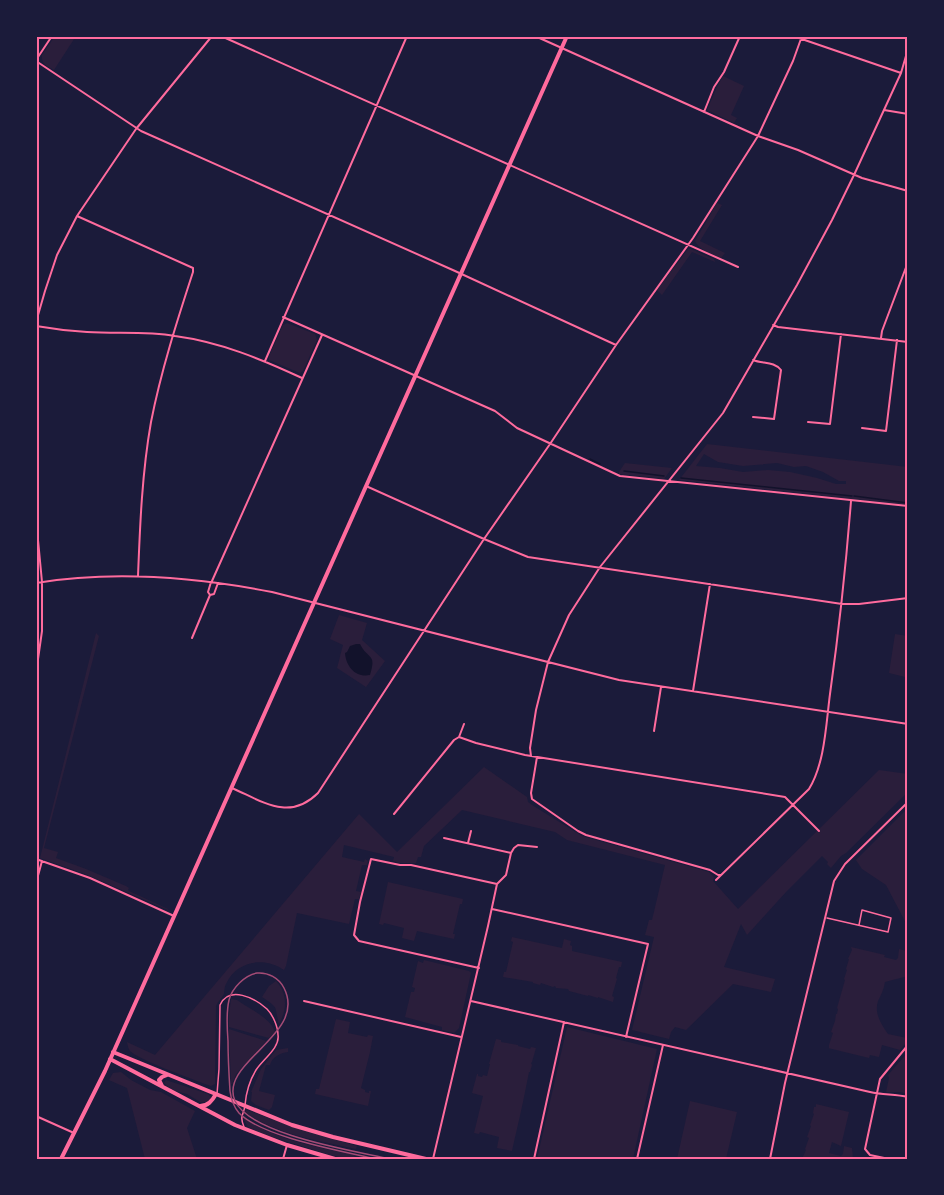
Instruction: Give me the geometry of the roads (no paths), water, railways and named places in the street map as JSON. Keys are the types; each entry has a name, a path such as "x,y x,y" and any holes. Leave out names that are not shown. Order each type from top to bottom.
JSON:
{"main road":[{"path":"61,1159 110,1059 567,36"},
{"path":"113,1052 311,1131 426,1159"},
{"path":"110,1059 245,1129 287,1145 335,1159"},
{"path":"162,1086 159,1080 168,1075"},
{"path":"199,1106 210,1103 216,1094"}],"street":[{"path":"52,36 36,60 136,129 616,345"},
{"path":"212,36 136,129 77,216 57,255 36,324 88,332 173,335 212,343 265,361 302,378"},
{"path":"221,36 738,267"},
{"path":"265,361 407,36"},
{"path":"535,36 758,136 798,150 854,175 908,191"},
{"path":"704,112 740,36"},
{"path":"793,36 901,73"},
{"path":"232,788 282,808 298,807 309,802 318,794 484,539 616,345 693,238 758,136 801,38"},
{"path":"531,756 530,748 536,710 548,662 569,615 600,567 723,412 823,238 901,73 908,49"},
{"path":"883,110 908,114"},
{"path":"77,216 193,268 151,421 140,517 138,576"},
{"path":"881,338 908,262"},
{"path":"283,317 495,411 517,428 620,476 908,506"},
{"path":"773,325 908,342"},
{"path":"808,422 830,424 841,334"},
{"path":"210,595 208,592 211,582 322,335"},
{"path":"862,428 886,431 897,340"},
{"path":"753,360 775,364 781,370 774,419 753,417"},
{"path":"366,486 484,539 528,556 842,604 908,598"},
{"path":"716,880 812,784 820,761 828,724 851,501"},
{"path":"36,519 42,582 42,631 36,673"},
{"path":"36,583 138,576 218,583 272,592 619,680 908,724"},
{"path":"192,638 210,595 214,594 218,583"},
{"path":"693,691 710,584"},
{"path":"654,731 662,686"},
{"path":"394,814 454,740 459,737 464,724"},
{"path":"459,737 500,750 531,756 785,797 819,831"},
{"path":"537,757 532,799 578,831 722,875"},
{"path":"770,1159 787,1074 834,881 845,864 908,802"},
{"path":"468,843 471,831"},
{"path":"444,838 510,853"},
{"path":"433,1159 497,884 506,875 510,853 514,848 518,845 537,847"},
{"path":"36,859 90,878 174,916"},
{"path":"479,968 359,941 354,935 360,902 371,859 400,865 413,865 497,884"},
{"path":"36,883 42,861"},
{"path":"492,909 648,944 626,1037"},
{"path":"304,1001 461,1037"},
{"path":"471,1001 877,1094 908,1097"},
{"path":"534,1159 564,1022"},
{"path":"637,1159 663,1045"},
{"path":"889,1159 870,1155 865,1149 880,1079 908,1045"},
{"path":"36,1116 74,1133"},
{"path":"283,1159 287,1145"}],"lane":[{"path":"824,918 888,932 891,918 862,910 859,925"},
{"path":"216,1094 220,1005 228,996 236,994 246,996 268,1009 275,1021 279,1039 256,1070 241,1115 245,1129"}],"waterway":[{"path":"590,459 600,464"},
{"path":"624,471 664,476"},
{"path":"681,478 852,496"},
{"path":"854,496 908,503"}],"tram line":[{"path":"376,1159 283,1136 250,1122 239,1113 230,1091 227,1015 231,995 244,979 257,973 273,976 284,988 288,1005 284,1020 275,1034 249,1060 239,1074 233,1087 235,1101 245,1113 282,1132 305,1140 390,1159"}]}
